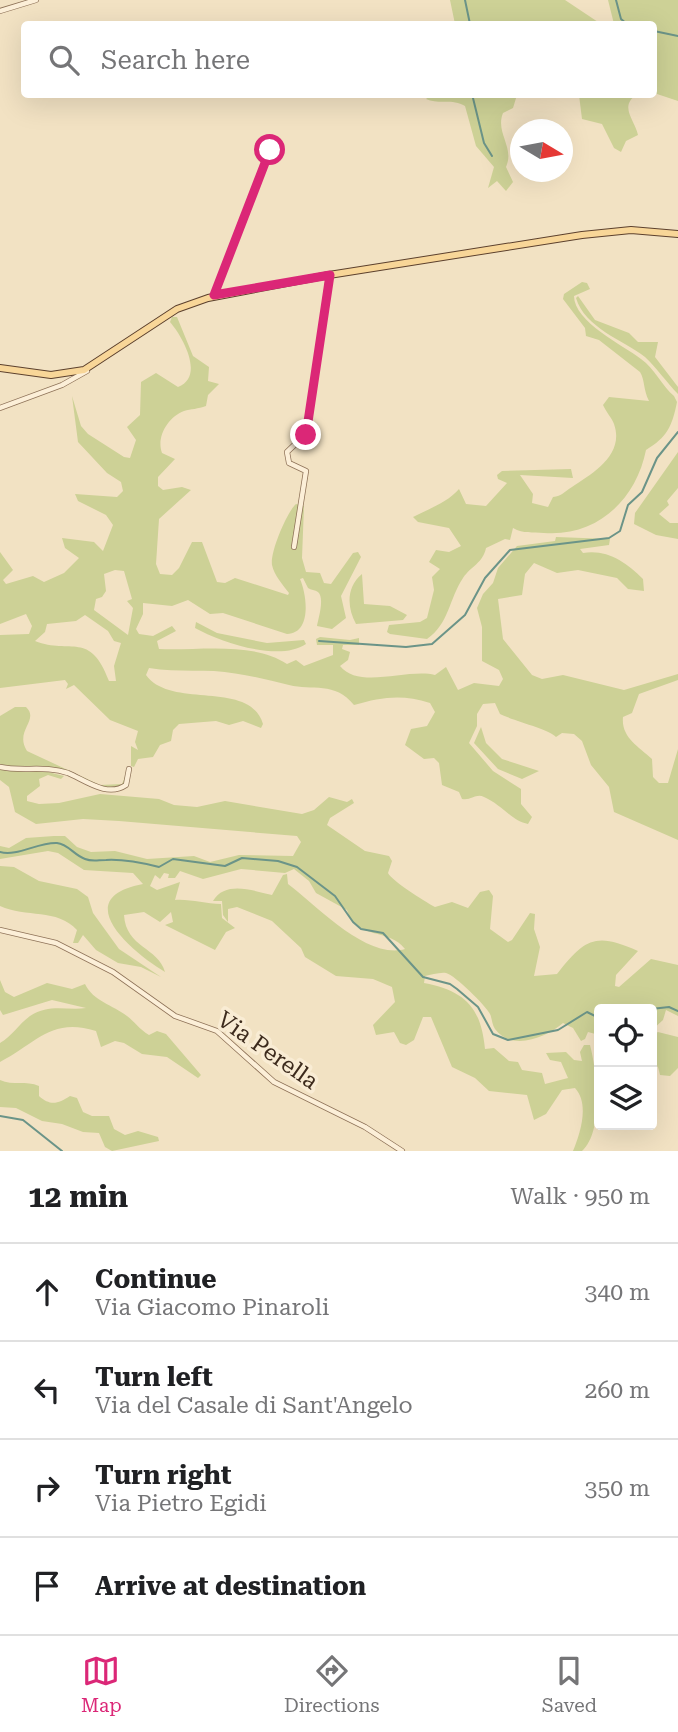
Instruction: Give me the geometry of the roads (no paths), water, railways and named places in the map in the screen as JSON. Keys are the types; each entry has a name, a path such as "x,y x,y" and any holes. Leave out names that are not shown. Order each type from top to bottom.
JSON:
{"main road":[{"path":"0,368 51,375 71,373 96,364 177,309 214,297 330,275 609,231 678,234"}],"street":[{"path":"0,11 36,0"},
{"path":"214,297 270,150"},
{"path":"294,547 306,471 289,463 287,453 308,431 330,275"},
{"path":"0,408 65,384 96,364"},
{"path":"0,767 61,771 92,786 111,789 126,785 129,769"},
{"name":"Via Perella","path":"0,930 56,943 113,972 175,1016 221,1034 274,1082 365,1127 402,1151"}],"waterway":[{"path":"465,0 469,21"},
{"path":"616,0 623,21"},
{"path":"657,32 678,36"},
{"path":"473,98 484,143 492,156"},
{"path":"319,641 406,647 432,644 465,615 485,578 510,550 609,538 620,531 628,505 642,492 657,458 678,432"},
{"path":"0,852 13,853 57,843 88,860 126,861 159,867 173,859 225,866 242,858 278,861 297,867 335,896 361,929 383,933 423,977 450,984 457,989 478,1007 493,1034 508,1040 558,1030 587,1012 594,1016"},
{"path":"657,1008 669,1007 678,1011"},
{"path":"0,1116 23,1120 62,1151"}]}
